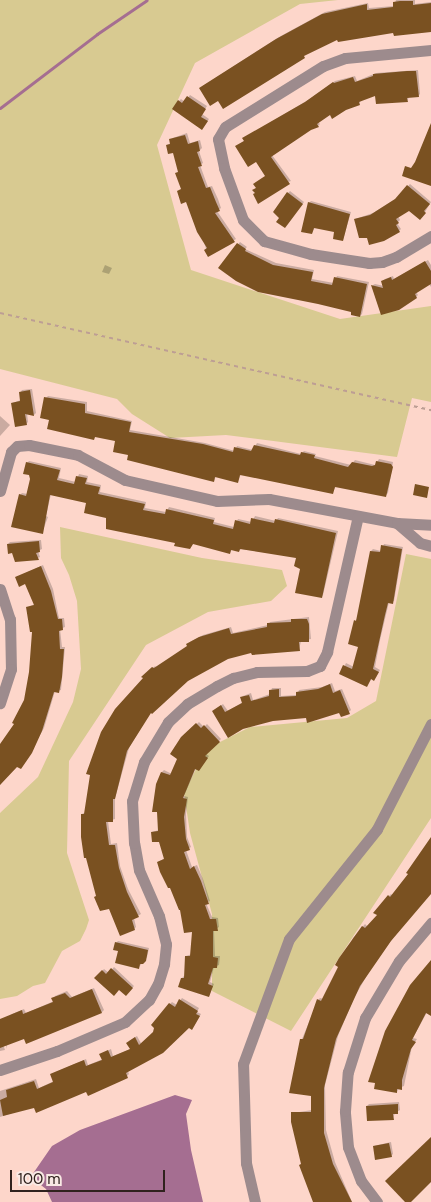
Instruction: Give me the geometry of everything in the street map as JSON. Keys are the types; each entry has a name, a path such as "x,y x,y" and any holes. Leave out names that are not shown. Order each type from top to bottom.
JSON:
{"street":[{"path":"431,50 345,58 328,64 225,127 218,139 222,161 243,220 264,240 311,254 369,263 382,262 396,256 431,236"},
{"path":"0,491 11,452 17,446 29,445 78,455 125,480 217,501 269,499 397,523 431,525"},
{"path":"0,1070 57,1051 125,1022 148,1000 158,984 164,964 166,944 159,916 139,870 134,843 132,801 144,762 168,722 187,704 217,686 233,678 257,672 307,671 320,666 327,652 358,516"},
{"path":"397,523 420,544 431,546"},
{"path":"0,589 10,619 11,640 11,669 0,703"},
{"path":"255,1202 246,1163 243,1064 290,939 377,829 431,724"},
{"path":"377,1202 361,1181 348,1146 345,1111 348,1072 365,1018 399,961 431,923"}],"path":[{"path":"0,313 431,410"}],"shaded area":[{"path":"0,0 338,0 300,4 195,63 157,145 191,270 340,319 431,306 431,402 412,398 397,457 226,435 170,438 132,414 117,399 0,369"},
{"path":"60,527 202,558 282,570 287,586 271,601 208,612 146,645 69,761 67,853 89,920 86,929 80,941 62,951 45,983 33,986 17,996 0,999 0,813 38,777 73,702 81,669 77,601 69,575 61,558"},
{"path":"406,554 431,559 431,818 291,1031 212,991 212,914 190,833 184,793 206,749 250,727 347,718 376,701"},
{"path":"175,1095 192,1100 186,1114 191,1150 203,1202 52,1202 46,1189 32,1175 52,1146 80,1130"}],"building":[{"path":"413,1 413,5 431,3 431,32 394,36 393,33 338,42 337,40 304,56 305,58 223,109 218,101 210,106 199,88 276,39 322,14 367,4 367,10 393,7 393,2"},
{"path":"416,71 419,97 407,98 408,102 376,104 375,96 359,102 360,105 346,110 332,119 330,115 317,124 319,127 311,130 271,157 290,184 258,204 253,194 255,193 252,190 256,188 253,184 265,176 256,162 248,167 235,146 244,141 242,138 305,102 333,82 353,77 355,82 373,76 373,74"},
{"path":"187,96 206,109 201,117 208,121 202,130 172,109 178,100 182,103"},
{"path":"431,123 431,186 402,176 405,166 411,168 415,162"},
{"path":"185,135 188,144 198,141 200,151 197,152 202,166 198,167 206,188 210,187 220,211 215,213 235,242 208,257 204,250 207,248 197,232 186,202 181,204 177,191 181,189 175,173 178,172 173,153 168,154 166,145 170,144 169,139"},
{"path":"407,185 430,204 420,220 409,211 396,219 399,223 396,225 400,232 384,241 369,245 367,238 359,238 354,219 370,215 395,199"},
{"path":"287,192 303,204 285,228 276,222 279,218 273,212"},
{"path":"308,202 350,214 343,241 333,239 334,232 314,228 312,234 301,232"},
{"path":"237,243 246,249 245,251 273,265 313,272 311,281 332,285 334,277 367,284 360,317 351,315 351,312 258,292 236,281 218,268"},
{"path":"425,261 431,271 431,284 415,294 417,298 399,310 381,315 371,285 383,288 381,281 391,277 392,280"},
{"path":"30,390 34,416 25,414 27,425 15,427 11,403 20,401 19,392"},
{"path":"44,397 85,404 85,413 131,422 129,432 203,444 233,452 234,447 251,451 254,445 300,455 301,452 315,455 314,458 348,467 352,462 372,466 375,465 376,461 391,464 393,467 386,497 335,487 333,494 240,475 238,483 215,477 214,482 127,460 128,455 113,452 115,441 95,437 94,440 47,429 49,420 40,418"},
{"path":"26,462 60,470 57,480 74,484 76,476 87,478 85,484 100,487 98,494 145,504 143,510 165,514 166,509 214,520 213,524 233,529 235,520 250,524 251,518 274,523 275,519 336,533 322,598 295,593 300,569 294,566 296,558 240,549 239,552 231,550 230,554 193,544 190,549 174,546 175,543 106,529 106,518 84,513 86,503 50,495 43,534 11,527 19,494 26,496 30,479 29,475 23,474"},
{"path":"415,484 429,487 427,498 413,495"},
{"path":"39,541 40,552 36,553 39,560 15,562 12,553 8,554 7,544"},
{"path":"381,545 402,549 393,604 388,603 373,669 379,672 374,681 371,679 367,687 339,674 343,665 352,669 358,647 348,644 354,620 356,621 370,551 380,552"},
{"path":"41,566 51,591 58,619 62,619 63,630 59,631 60,649 64,649 62,677 59,693 54,692 42,731 32,753 21,769 17,767 0,785 0,744 14,724 12,723 24,700 29,672 32,632 30,632 26,607 34,605 25,584 19,587 15,577"},
{"path":"291,619 307,619 309,624 309,642 299,642 300,651 252,655 251,653 228,659 188,681 151,713 127,751 115,799 113,799 113,822 106,822 109,845 115,845 119,868 127,892 139,917 132,920 135,930 120,936 109,909 100,911 94,897 96,896 86,858 84,858 81,837 81,814 84,814 90,775 86,774 101,732 115,709 143,678 141,677 152,667 154,668 187,646 186,644 199,637 229,628 231,634 267,627 267,623 291,622"},
{"path":"330,684 333,693 340,690 350,714 341,717 339,713 307,723 306,718 273,721 243,729 228,738 212,711 221,705 225,712 242,703 240,697 249,695 251,701 269,696 269,690 279,689 279,697 296,696 296,692 318,689"},
{"path":"196,723 201,728 204,725 220,742 205,756 208,758 199,771 195,769 183,798 187,799 184,817 186,839 190,850 184,852 190,869 194,866 201,881 209,904 205,905 210,919 216,919 218,931 213,931 213,957 218,958 217,968 213,968 208,984 213,986 209,997 178,987 181,978 184,978 185,956 190,956 192,932 184,933 180,910 160,872 157,862 164,859 159,842 152,842 151,832 158,831 157,812 152,812 156,784 161,772 170,775 177,759 170,754 181,737"},
{"path":"431,837 431,894 391,941 360,986 336,1039 324,1088 324,1133 333,1164 352,1202 313,1202 299,1165 301,1164 291,1122 291,1112 311,1112 311,1096 289,1093 300,1039 303,1039 317,999 321,1001 338,967 335,965 339,958 362,926 365,928 377,915 373,913 388,895 390,897 408,874 406,873"},
{"path":"115,942 148,950 146,961 140,964 139,969 115,963 118,951 113,950"},
{"path":"431,960 431,1016 426,1013 412,1040 416,1042 411,1049 402,1080 402,1090 397,1089 397,1093 374,1089 375,1083 368,1082 385,1031 410,985"},
{"path":"111,968 133,988 126,996 119,990 114,996 94,978 102,970 106,974"},
{"path":"92,989 102,1013 26,1044 24,1039 0,1048 0,1019 22,1010 23,1014 53,1002 51,998 65,993 70,998"},
{"path":"179,999 198,1011 196,1014 200,1016 192,1030 189,1028 163,1053 126,1073 128,1078 88,1096 86,1092 36,1113 34,1108 3,1116 0,1100 7,1097 6,1090 34,1081 37,1089 53,1082 50,1074 84,1060 86,1066 102,1060 99,1054 108,1050 111,1057 130,1049 126,1043 135,1037 139,1045 153,1032 154,1028 151,1025 169,1003 175,1007"},
{"path":"398,1104 398,1114 393,1114 394,1120 367,1121 366,1106"},
{"path":"431,1137 431,1182 411,1202 405,1202 385,1181"},
{"path":"389,1143 392,1157 375,1160 373,1146"}],"waterway":[{"path":"0,108 97,34 147,0"}]}
